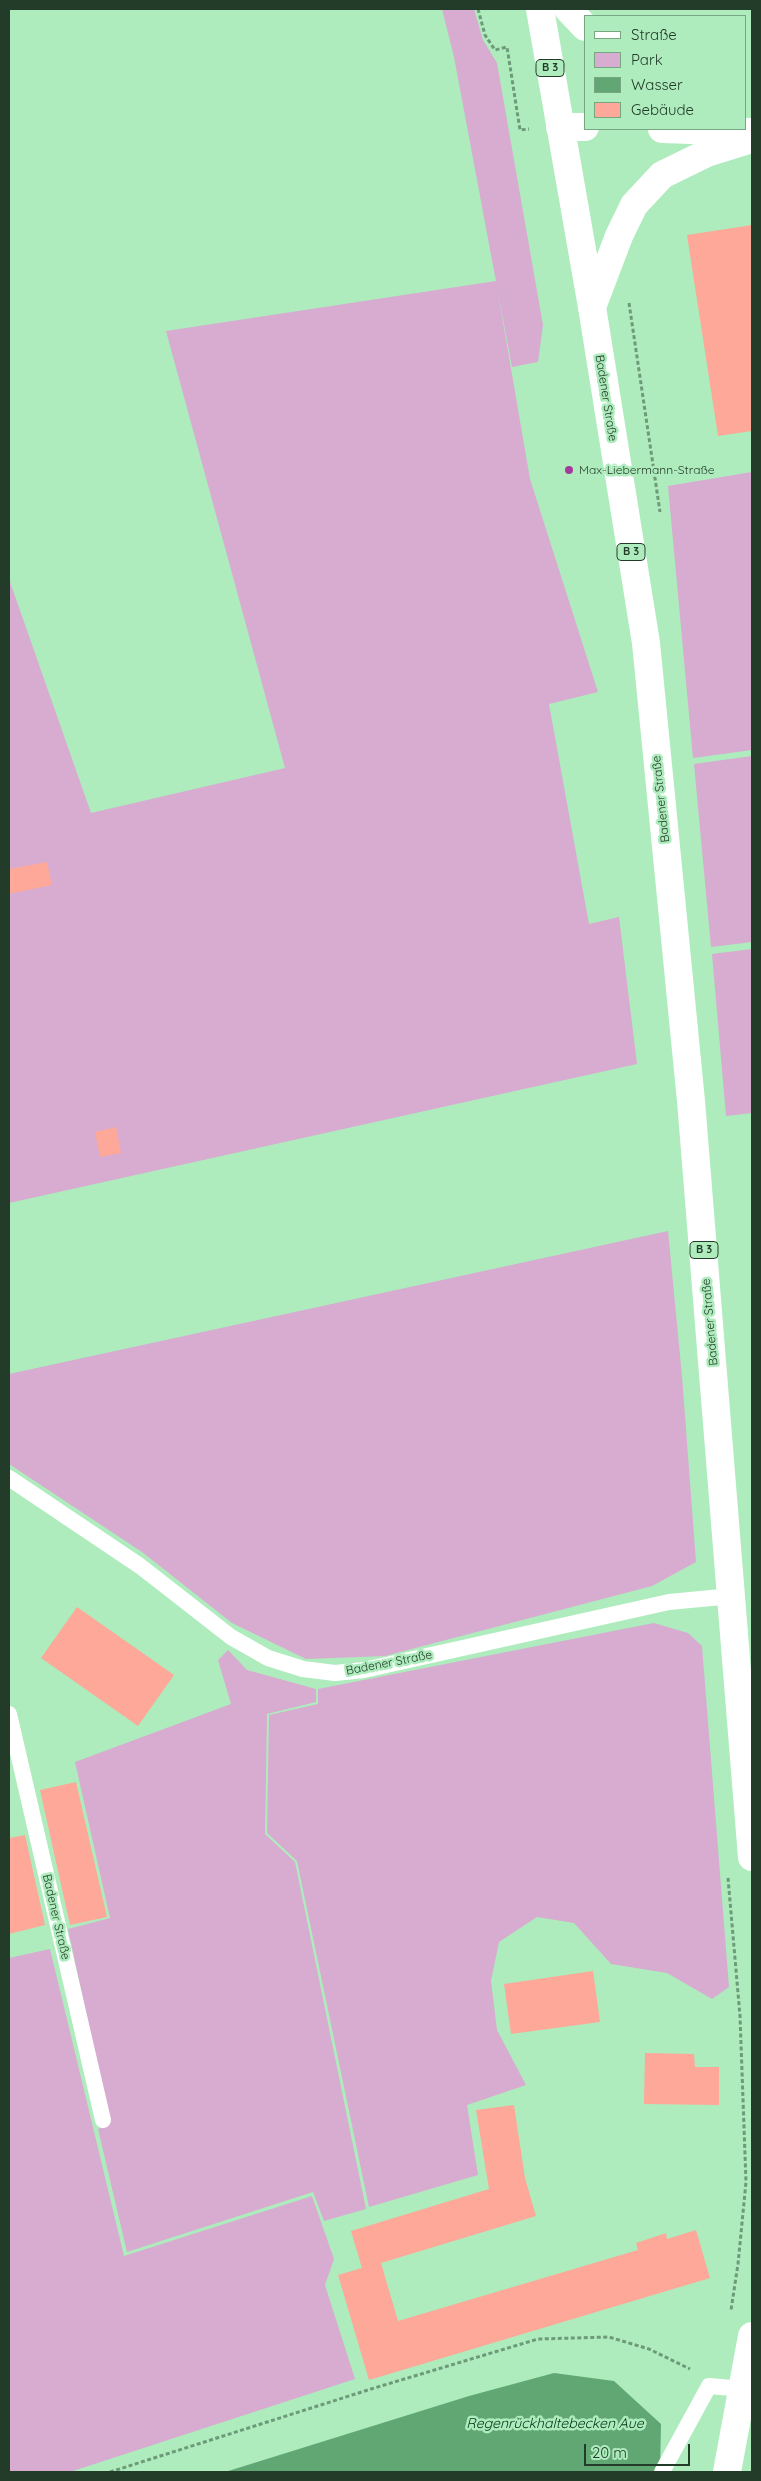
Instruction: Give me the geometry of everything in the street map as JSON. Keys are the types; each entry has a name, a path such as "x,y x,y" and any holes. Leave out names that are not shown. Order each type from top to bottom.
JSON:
{"main road":[{"name":"Badener Straße","path":"540,9 572,127 592,307 646,643 691,1101 752,1857"},
{"path":"568,9 584,26"},
{"path":"692,130 752,132"},
{"path":"592,307 619,236 634,205 662,175 707,153 752,139"},
{"path":"727,2472 744,2389 752,2336"}],"lane":[{"name":"Badener Straße","path":"9,1478 140,1566 231,1637 268,1658 303,1669 335,1673 364,1670 669,1602 732,1596"},
{"name":"Badener Straße","path":"9,1714 103,2120"},
{"path":"662,2472 709,2386 744,2389"}],"path":[{"path":"478,9 485,35 495,50 507,47 520,130 572,127"},
{"path":"728,1874 740,2016 746,2182 738,2264 730,2319"},
{"path":"110,2472 371,2389 538,2339 609,2337 649,2349 687,2366 709,2386"}],"green space":[{"path":"442,9 474,9 483,40 497,63 543,325 538,362 512,367 454,57"},
{"path":"496,281 530,479 598,692 549,704 589,924 619,917 637,1064 9,1203 9,579 91,813 285,768 166,331"},
{"path":"752,472 752,750 693,758 668,486"},
{"path":"752,756 752,942 711,947 694,764"},
{"path":"752,949 752,1113 726,1116 712,954"},
{"path":"668,1231 682,1376 696,1562 652,1586 385,1656 306,1659 232,1623 142,1552 9,1464 9,1374"},
{"path":"654,1623 688,1633 702,1646 729,1987 712,1999 667,1973 611,1964 574,1923 537,1917 499,1942 491,1981 497,2030 526,2085 467,2105 478,2175 369,2207 297,1861 267,1833 269,1715 318,1704 318,1689"},
{"path":"228,1650 247,1670 316,1689 316,1702 267,1714 265,1834 295,1862 366,2209 324,2221 313,2192 127,2252 98,2129 110,2124 68,1929 110,1918 75,1762 231,1704 218,1660"},
{"path":"50,1949 124,2256 312,2196 334,2259 325,2285 355,2379 70,2472 9,2472 9,1958"}],"water":[{"name":"Regenrückhaltebecken Aue","path":"554,2373 614,2381 661,2424 660,2472 225,2472 469,2396"}],"building":[{"path":"752,225 752,431 718,436 687,235"},
{"path":"47,862 52,885 9,894 9,869"},
{"path":"116,1127 121,1153 100,1157 95,1132"},
{"path":"77,1607 174,1675 138,1726 41,1658"},
{"path":"76,1782 107,1917 70,1925 40,1790"},
{"path":"25,1835 45,1925 9,1934 9,1838"},
{"path":"593,1971 600,2022 511,2034 504,1984"},
{"path":"645,2053 694,2054 695,2067 719,2067 719,2105 644,2104"},
{"path":"514,2105 525,2178 536,2216 381,2263 398,2321 638,2250 636,2243 666,2233 667,2239 696,2230 710,2278 369,2380 338,2275 362,2268 351,2231 489,2189 476,2110"}],"place":[{"name":"Max-Liebermann-Straße","path":"569,470"}]}
